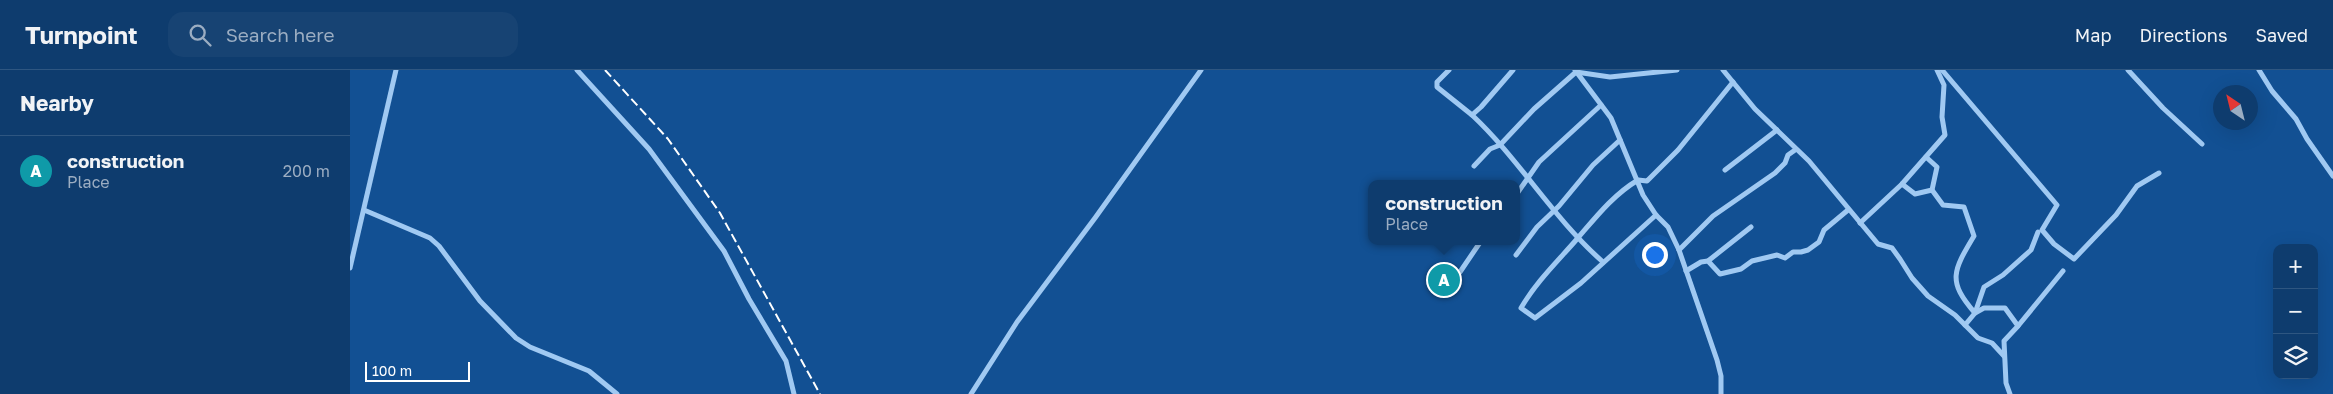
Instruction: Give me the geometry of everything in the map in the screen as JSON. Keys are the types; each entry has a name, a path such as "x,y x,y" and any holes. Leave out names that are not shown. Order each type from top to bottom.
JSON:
{"street":[{"path":"350,266 396,70"},
{"path":"577,70 648,149 724,251 748,298 786,361 794,394"},
{"path":"971,394 1017,322 1095,218 1200,70"},
{"path":"1449,70 1437,82 1437,87 1472,115 1491,134 1577,239 1603,262"},
{"path":"1472,115 1482,108 1513,70"},
{"path":"1576,71 1610,77 1677,70"},
{"path":"1723,70 1755,109 1809,161 1878,244 1892,248 1912,278 1928,296 1955,316 1978,338 1992,343 2004,356"},
{"path":"1860,223 1902,184 1945,135 1942,117 1944,85 1937,70"},
{"path":"1942,70 2057,205 2042,230 2054,244 2074,259 2116,215 2138,186 2159,174"},
{"path":"2128,70 2163,108 2202,144"},
{"path":"2259,70 2272,91 2296,118 2307,139 2333,176"},
{"path":"1576,71 1595,94 1611,118 1643,195 1656,215 1668,227 1686,271 1717,360 1721,376 1721,394"},
{"path":"1474,166 1490,149 1500,145 1534,108 1576,71"},
{"path":"1656,215 1581,283 1535,318 1521,308 1533,287 1620,190 1638,180 1647,181 1678,150 1733,82"},
{"path":"1520,190 1539,162 1601,105"},
{"path":"1725,170 1777,130"},
{"path":"1516,255 1537,227 1554,211 1593,165 1620,140"},
{"path":"1678,250 1713,216 1775,173 1785,162 1788,155 1796,150"},
{"path":"1926,157 1937,167 1932,190 1943,205 1964,207 1974,236 1958,265 1955,284 1961,296 1975,313"},
{"path":"1902,184 1915,194 1932,190"},
{"path":"364,210 430,238 439,246 480,301 516,338 530,347 589,371 617,394"},
{"path":"1708,261 1720,274 1741,269 1752,261 1777,255 1785,258 1793,252 1801,252 1819,242 1824,230 1848,210"},
{"path":"1686,271 1701,262 1708,261 1751,227"},
{"path":"1965,325 1975,313 1984,287 2003,275 2031,250 2038,232"},
{"path":"1460,272 1478,245"},
{"path":"2010,394 2006,383 2004,341 2063,271"},
{"path":"1975,313 1984,308 2005,308 2018,326"}],"railway":[{"path":"605,70 668,139 720,213 820,394"}],"place":[{"name":"construction","path":"1444,280"}]}
